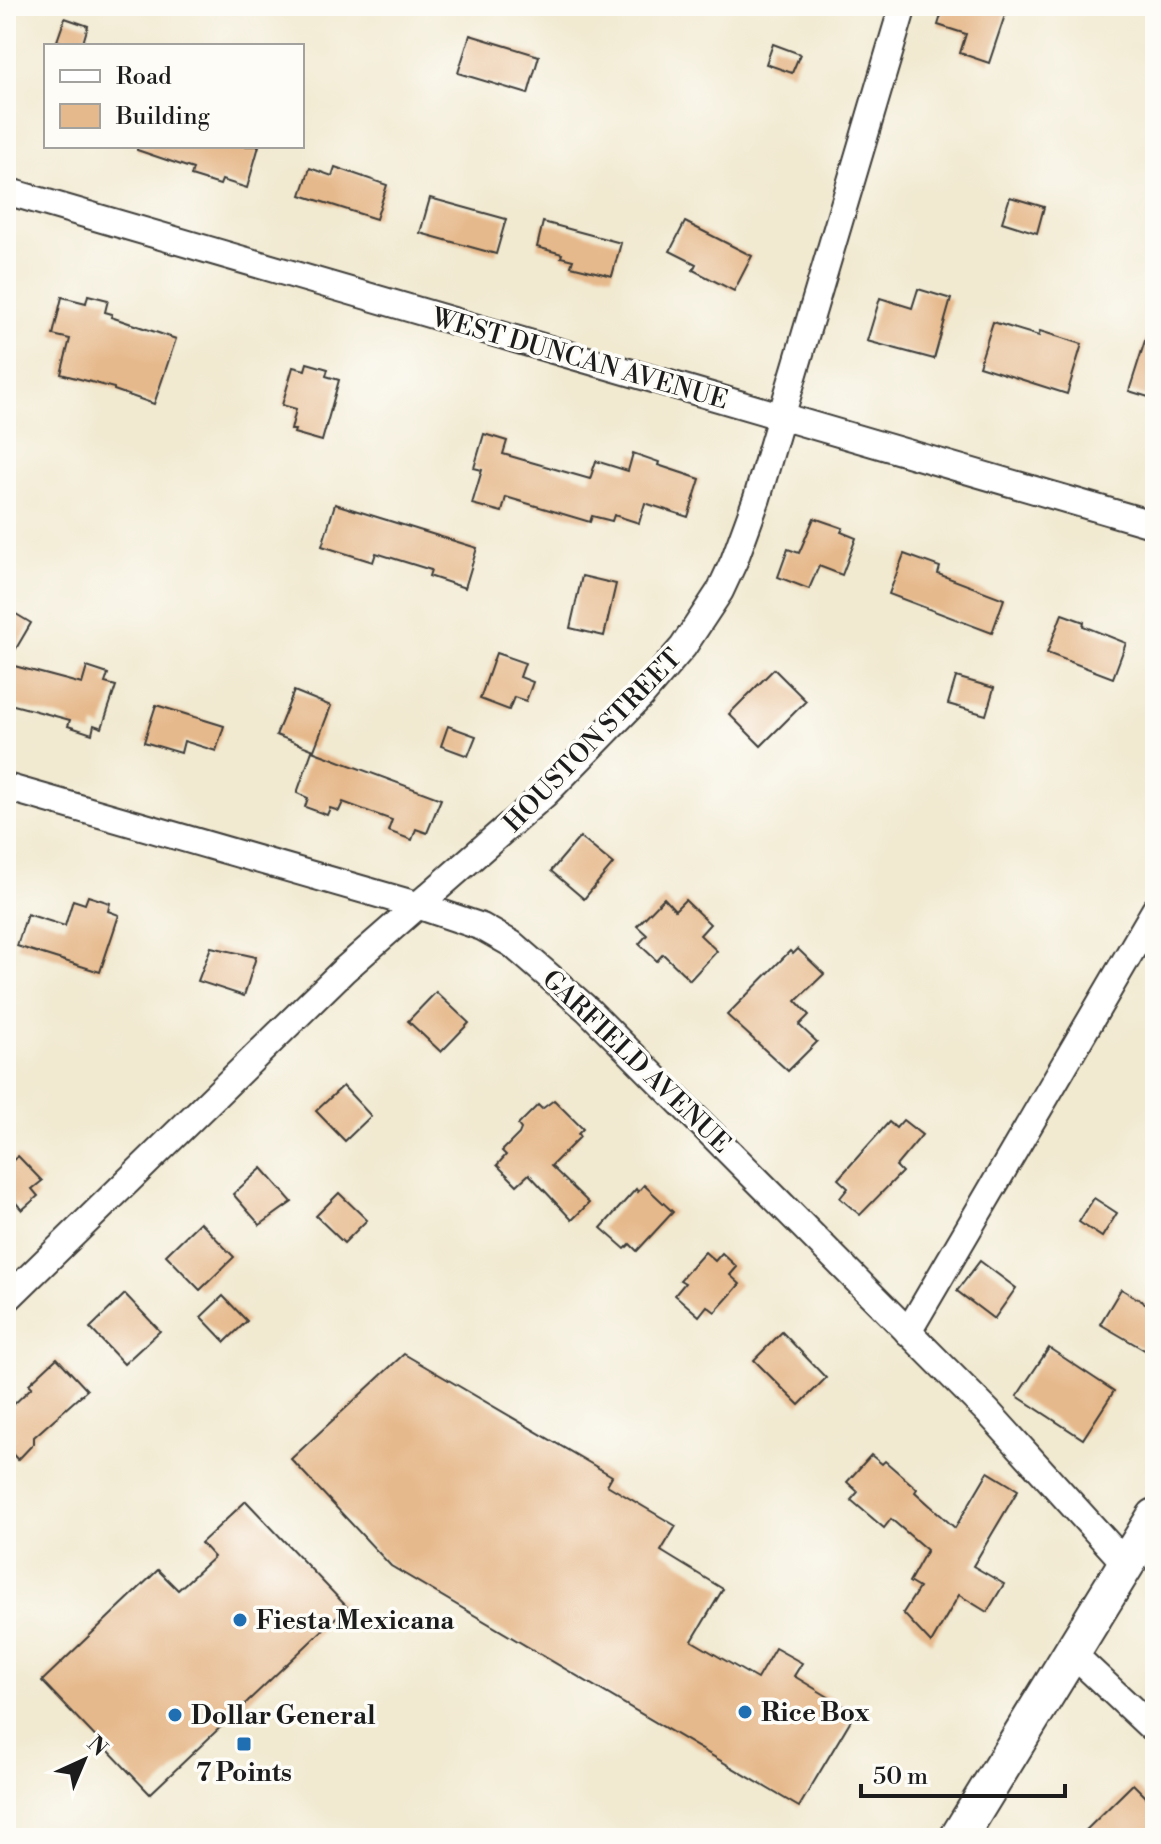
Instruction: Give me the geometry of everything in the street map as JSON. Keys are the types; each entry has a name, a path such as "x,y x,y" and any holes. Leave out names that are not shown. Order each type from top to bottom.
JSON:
{"main road":[{"path":"958,1838 1155,1517"}],"street":[{"name":"HOUSTON STREET","path":"6,1300 344,970 565,775 683,647 720,591 734,561 783,418 903,6"},
{"name":"WEST DUNCAN AVENUE","path":"6,191 1155,525"},
{"name":"GARFIELD AVENUE","path":"6,787 420,906 482,927 512,944 588,1010 988,1412 1126,1564"},
{"path":"908,1332 1155,910"},
{"path":"1072,1653 1155,1731"}],"building":[{"path":"944,6 1008,6 989,63 960,53 966,34 938,25"},
{"path":"65,18 88,26 83,44 57,41"},
{"path":"470,35 539,56 528,94 458,73"},
{"path":"773,44 800,54 792,73 766,64"},
{"path":"258,148 247,188 222,180 220,185 191,176 193,169 137,150"},
{"path":"335,167 387,185 376,219 301,195 310,168 332,176"},
{"path":"1010,197 1044,207 1037,233 1002,222"},
{"path":"430,198 506,219 496,254 420,233"},
{"path":"543,222 621,243 612,276 571,266 573,260 537,247"},
{"path":"685,222 752,256 734,291 693,270 696,264 670,251"},
{"path":"918,289 951,299 934,359 867,341 880,298 912,308"},
{"path":"88,295 108,300 105,312 112,314 111,317 176,339 154,404 114,388 61,374 70,339 53,335 62,297 86,303"},
{"path":"993,322 1039,336 1040,331 1082,344 1067,394 979,366"},
{"path":"1150,325 1155,325 1155,399 1129,391"},
{"path":"307,363 328,369 326,376 339,380 322,441 294,433 295,430 291,430 296,409 282,405 293,367 305,370"},
{"path":"484,434 507,441 503,454 590,479 596,461 628,471 633,453 700,479 688,517 645,503 639,523 614,515 612,521 592,516 590,522 506,497 502,512 472,504 482,470 474,468"},
{"path":"335,504 477,548 465,588 429,576 431,570 376,553 373,562 322,546"},
{"path":"814,518 843,528 841,532 856,538 842,575 819,566 809,589 778,577 788,549 799,553"},
{"path":"904,554 940,567 938,574 1004,599 992,633 889,594"},
{"path":"582,576 616,584 604,636 570,628"},
{"path":"6,608 31,623 7,664 82,684 87,667 108,674 105,683 116,686 102,728 94,725 92,734 68,726 70,720 6,703"},
{"path":"1062,614 1126,643 1113,678 1047,653"},
{"path":"496,653 525,663 520,677 533,682 526,701 514,697 509,710 480,699"},
{"path":"774,669 806,701 761,746 729,714"},
{"path":"956,677 994,688 986,715 948,704"},
{"path":"294,691 331,706 314,750 276,735"},
{"path":"156,705 224,726 216,751 184,741 181,753 144,742"},
{"path":"448,726 476,736 468,756 441,746"},
{"path":"312,751 441,799 427,833 416,829 412,840 388,831 392,820 343,802 339,811 330,808 327,815 305,807 308,798 297,793"},
{"path":"580,837 613,864 584,899 551,871"},
{"path":"88,896 110,903 108,911 119,915 100,972 17,946 27,914 65,926 73,900 85,904"},
{"path":"664,898 675,910 685,900 710,924 700,935 717,951 690,980 663,954 657,961 639,944 647,935 637,926"},
{"path":"211,947 256,957 244,996 198,981"},
{"path":"798,949 824,974 796,1001 809,1015 799,1025 817,1042 788,1071 727,1015 790,951 793,954"},
{"path":"436,992 469,1023 441,1052 408,1021"},
{"path":"343,1086 371,1116 345,1141 316,1111"},
{"path":"554,1100 583,1129 578,1134 580,1137 551,1166 589,1203 572,1220 529,1174 517,1185 497,1165 506,1155 502,1151 519,1134 521,1129 518,1125 538,1105 542,1109"},
{"path":"903,1120 922,1135 896,1166 902,1172 860,1215 840,1198 848,1188 838,1179 889,1122 896,1128"},
{"path":"18,1156 42,1181 32,1189 38,1196 22,1210 16,1203 6,1212 6,1166"},
{"path":"262,1168 292,1202 260,1225 233,1194"},
{"path":"644,1185 673,1212 637,1251 630,1244 625,1249 601,1228 636,1189 638,1192"},
{"path":"339,1193 367,1220 344,1243 316,1216"},
{"path":"1094,1198 1117,1213 1102,1237 1079,1222"},
{"path":"200,1222 234,1257 200,1290 166,1255"},
{"path":"705,1252 715,1261 722,1253 737,1267 730,1275 740,1284 715,1312 707,1306 699,1316 675,1295 685,1283 680,1280"},
{"path":"980,1261 1016,1288 994,1319 957,1291"},
{"path":"1121,1289 1155,1309 1155,1356 1100,1324"},
{"path":"125,1294 160,1331 124,1364 90,1328"},
{"path":"223,1296 247,1321 225,1342 201,1317"},
{"path":"782,1332 826,1378 799,1405 754,1360"},
{"path":"1049,1348 1114,1391 1083,1439 1017,1396"},
{"path":"404,1354 612,1476 607,1485 676,1526 661,1551 723,1589 692,1641 757,1679 775,1648 802,1663 794,1676 855,1713 799,1807 391,1566 291,1459"},
{"path":"57,1358 87,1390 34,1437 34,1443 18,1460 6,1447 6,1412 32,1387 29,1384"},
{"path":"871,1455 882,1464 885,1461 955,1528 988,1472 1018,1490 973,1566 1004,1584 987,1612 959,1595 931,1643 903,1613 919,1588 909,1582 927,1550 891,1519 884,1528 851,1500 858,1492 847,1482"},
{"path":"246,1501 347,1607 150,1794 42,1681 158,1570 178,1590 214,1557 201,1543"},
{"path":"1133,1784 1155,1806 1155,1838 1078,1838"}],"place":[{"name":"Fiesta Mexicana","path":"240,1620"},
{"name":"Rice Box","path":"745,1712"},
{"name":"Dollar General","path":"175,1715"},
{"name":"7 Points","path":"244,1744"}]}
